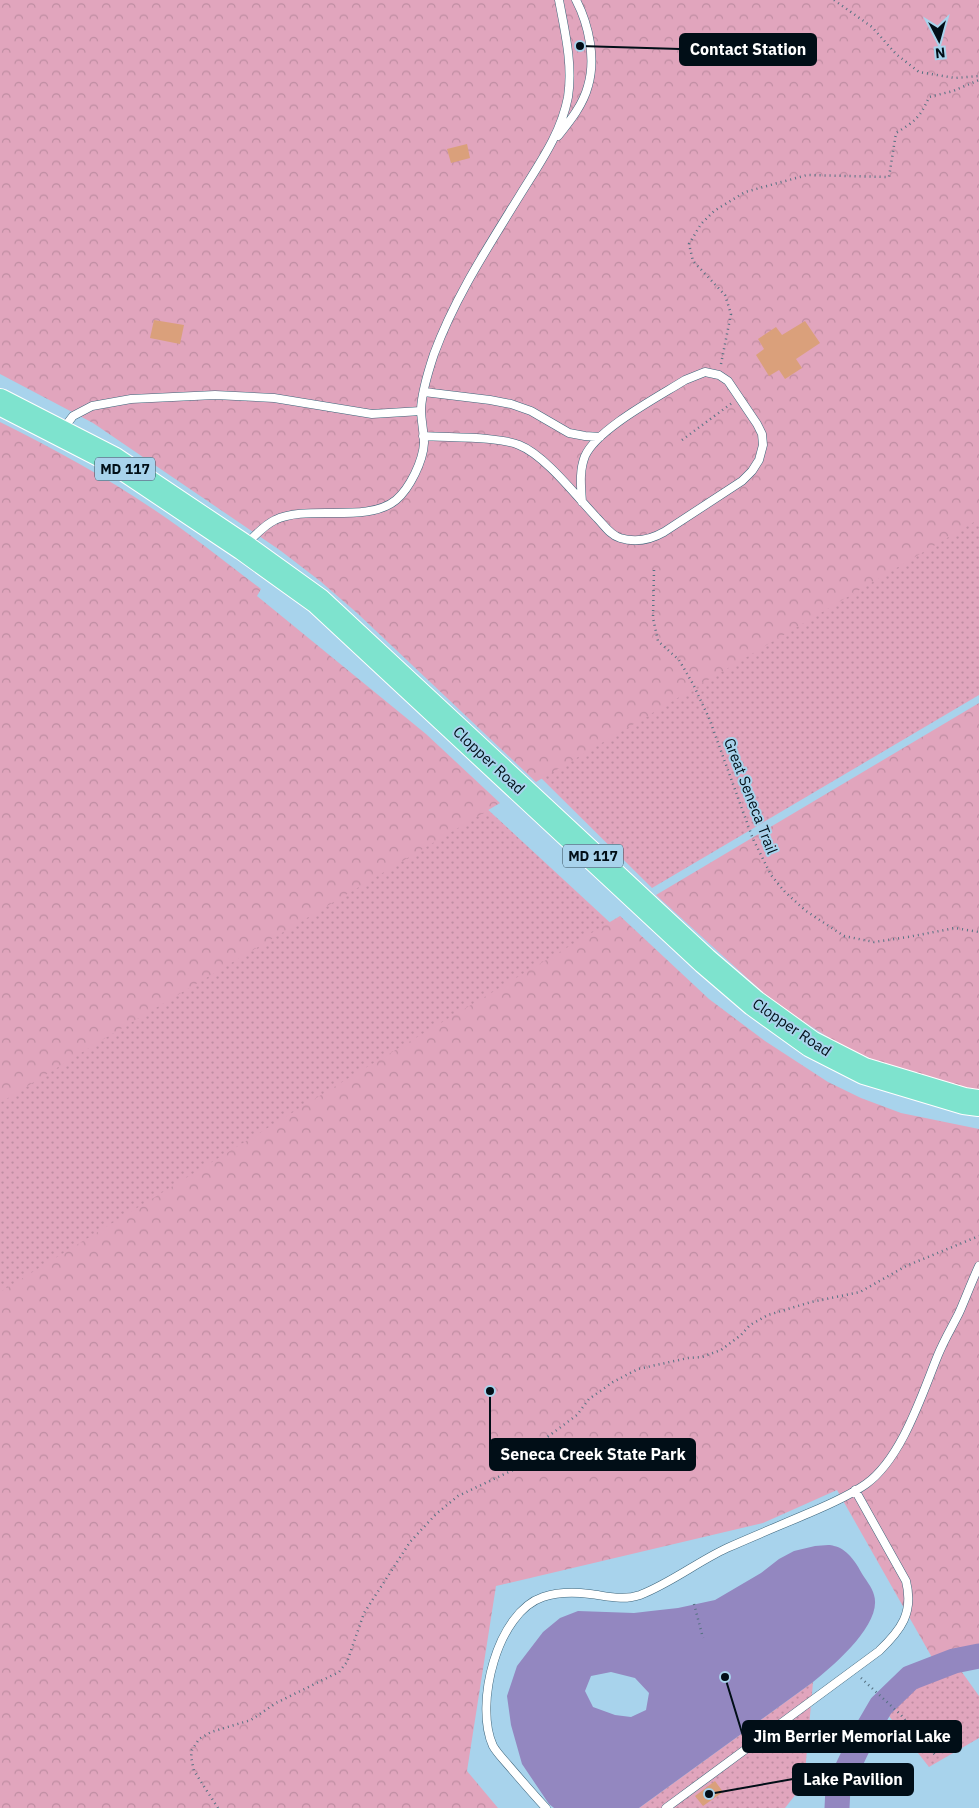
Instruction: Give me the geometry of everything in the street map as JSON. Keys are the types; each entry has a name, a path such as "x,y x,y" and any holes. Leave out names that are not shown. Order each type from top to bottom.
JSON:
{"main road":[{"name":"Clopper Road","path":"0,402 112,460 243,547 318,601 705,961 754,1003 811,1044 864,1071 979,1103"}],"lane":[{"path":"551,145 562,119 568,97 570,76 559,0"},
{"path":"243,547 263,527 275,519 301,514 363,512 383,507 396,500 415,474 422,457 421,411 424,392 430,366 441,337 465,285 551,145 581,103 588,86 591,53 589,34 583,14 576,0"},
{"path":"423,436 500,440 519,444 534,453 547,465 611,533 619,538 643,541 664,532 742,481 759,460 763,445 762,434 728,381 719,375 705,372 685,380 605,431 592,444 585,458 580,478 582,502"},
{"path":"424,392 511,404 532,411 568,432 585,436 600,436"},
{"path":"60,433 73,416 92,406 131,399 215,395 274,398 372,414 421,411"},
{"path":"546,1808 494,1747 488,1730 490,1670 498,1648 510,1626 522,1610 542,1597 565,1592 587,1593 623,1599 639,1595 666,1583 726,1548 829,1504 867,1484 883,1468 905,1434 938,1354 979,1266"},
{"path":"666,1808 884,1646 894,1637 904,1623 908,1608 906,1581 855,1490"}],"path":[{"path":"834,0 872,27 896,54 919,72 955,78 979,76"},
{"path":"719,375 731,314 725,294 693,261 689,244 701,224 714,211 745,192 807,175 889,177 896,134 912,123 922,112 929,97 953,91 979,80"},
{"path":"682,440 739,398"},
{"name":"Great Seneca Trail","path":"654,570 653,618 658,641 679,660 693,684 709,718 752,838 771,875 786,892 806,911 844,936 874,942 955,928 979,932"},
{"path":"218,1808 194,1771 191,1757 192,1750 199,1739 211,1732 251,1720 276,1703 339,1672 347,1662 364,1613 405,1550 436,1514 458,1496 513,1470 527,1460 542,1441 577,1415 589,1399 638,1369 688,1358 702,1357 721,1350 741,1335 750,1325 768,1315 810,1302 860,1292 906,1266 979,1236"},
{"path":"694,1604 703,1638"},
{"path":"852,1670 901,1715 936,1756"}],"green space":[{"path":"0,0 979,0 979,519 536,782 357,613 281,551 93,423 0,374"},
{"path":"0,422 99,475 169,520 209,549 261,589 257,596 426,734 500,803 102,1040 0,1103"},
{"path":"979,505 979,695 652,888 535,772"},
{"path":"979,703 979,1091 895,1070 837,1043 767,996 656,895"},
{"path":"484,806 617,929 0,1308 0,1096"},
{"path":"620,916 709,999 765,1041 828,1082 861,1098 901,1113 979,1129 979,1667 938,1668 837,1490 763,1523 496,1586 467,1771 498,1808 0,1808 0,1292 352,1076"},
{"path":"954,1661 979,1696 979,1738 929,1767 881,1706 910,1678"},
{"path":"813,1682 804,1784 785,1808 639,1808"}],"shaded area":[{"path":"830,1545 838,1547 853,1560 872,1589 875,1606 871,1619 864,1631 843,1655 813,1682 639,1808 554,1808 549,1804 522,1764 511,1725 507,1696 517,1666 543,1632 560,1618 578,1611 634,1613 678,1608 715,1600 794,1551 815,1546","holes":["611,1672 635,1678 649,1693 646,1710 631,1717 615,1715 593,1707 585,1691 591,1676"]}],"building":[{"path":"467,144 470,158 451,163 447,149"},
{"path":"154,320 184,325 180,344 150,338"},
{"path":"805,321 820,343 796,359 802,368 785,379 779,370 769,376 756,355 764,349 758,339 776,327 782,335"},
{"path":"715,1781 723,1792 703,1806 695,1796"}],"waterway":[{"path":"837,1808 838,1788 860,1742 881,1706 910,1678 954,1661 979,1656"}],"place":[{"name":"Contact Station","path":"580,46"},
{"name":"Seneca Creek State Park","path":"490,1391"},
{"name":"Jim Berrier Memorial Lake","path":"725,1677"},
{"name":"Lake Pavilion","path":"709,1794"}]}
